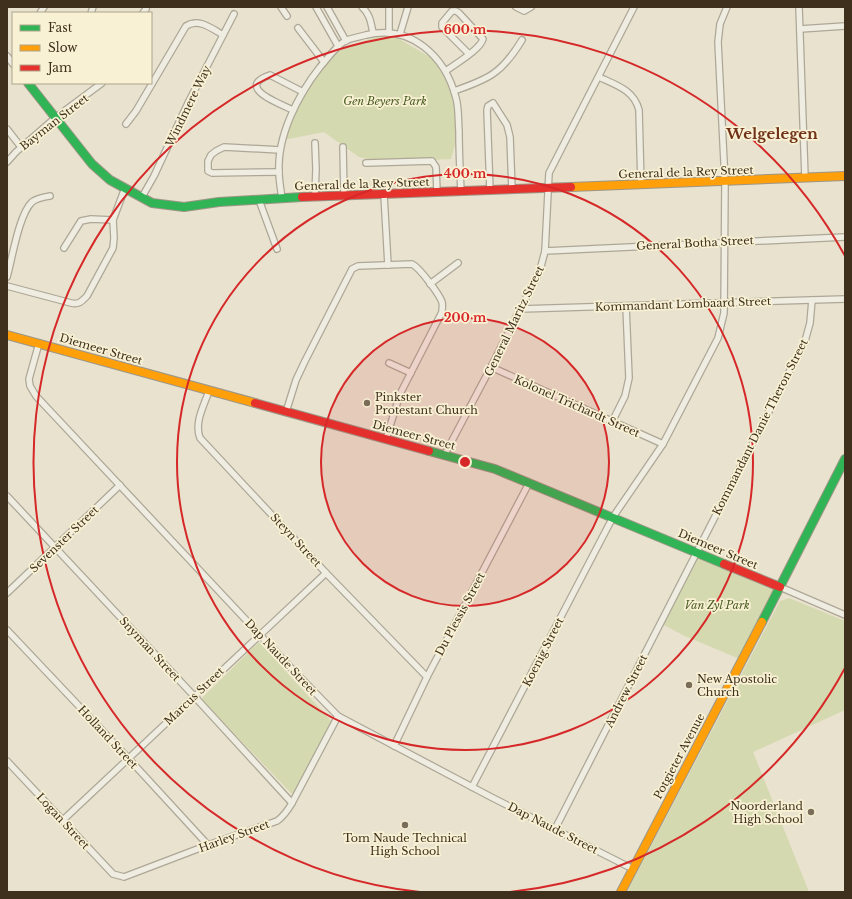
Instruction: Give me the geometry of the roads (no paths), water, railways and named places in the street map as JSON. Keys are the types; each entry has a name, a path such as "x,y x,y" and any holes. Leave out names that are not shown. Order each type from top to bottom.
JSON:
{"street":[{"path":"281,7 287,16"},
{"path":"316,7 338,46"},
{"path":"327,7 346,41"},
{"path":"362,7 368,15 373,33"},
{"path":"389,7 389,33"},
{"path":"400,34 408,7"},
{"path":"516,7 524,11 531,7"},
{"name":"General Maritz Street","path":"445,454 540,270 545,251 547,188 551,169 634,7"},
{"name":"Koenig Street","path":"472,787 613,517 663,444 718,338 723,321 724,302 725,182 718,42 720,24 727,7"},
{"path":"799,7 805,178"},
{"path":"446,71 469,54 482,43 483,38 459,13 452,11 442,22 442,28 469,54"},
{"name":"Windmere Way","path":"142,197 154,176 189,101 234,14"},
{"path":"152,84 186,26 190,23 200,22 223,35"},
{"path":"800,29 845,26"},
{"path":"298,28 324,62"},
{"path":"282,199 278,172 280,150 293,110 311,79 338,46 346,41 373,33 400,34 426,48 446,71 458,106 461,192"},
{"path":"454,91 470,86 495,73 505,65 522,40"},
{"path":"293,110 262,95 257,89 257,84 261,79 270,75 303,92"},
{"path":"599,77 626,91 636,101 639,110 642,185"},
{"name":"General de la Rey Street","path":"30,84 92,164 110,180 152,203 184,207 219,202 315,196 329,197 490,191 845,176"},
{"name":"Bayman Street","path":"7,162 21,147 55,118 101,84"},
{"path":"126,124 136,111 152,84"},
{"path":"490,191 487,108 493,103 504,121 510,137 512,190"},
{"path":"7,129 21,147"},
{"path":"315,143 315,196"},
{"path":"278,172 212,173 208,170 208,162 212,153 224,147 280,150"},
{"path":"343,147 344,196"},
{"path":"366,163 432,161 436,167 437,192"},
{"path":"7,286 71,303 76,304 81,302 87,296 113,248 113,220 125,188"},
{"path":"384,195 388,265"},
{"path":"7,277 21,223 27,207 40,198 50,196"},
{"path":"259,200 277,249"},
{"path":"64,248 81,221 91,219 113,220"},
{"name":"General Botha Street","path":"545,251 845,236"},
{"path":"430,284 458,263"},
{"path":"286,412 296,380 350,272 358,266 412,264 423,274 441,300 443,305 442,312 398,397 386,439"},
{"name":"Kommandant Lombaard Street","path":"520,309 845,299"},
{"name":"Kommandant Danie Theron Street","path":"697,552 805,341 810,323 812,300"},
{"path":"612,422 625,396 629,378 626,306"},
{"name":"Diemeer Street","path":"7,335 169,376 209,391 445,454 502,471 845,615"},
{"name":"Dap Naude Street","path":"38,343 29,379 32,390 50,412 338,716 472,787 633,869"},
{"path":"389,362 411,373"},
{"name":"Kolonel Trichardt Street","path":"491,367 663,444"},
{"name":"Steyn Street","path":"209,391 198,424 198,433 200,438 326,573 427,677"},
{"name":"Potgieter Avenue","path":"621,892 845,459"},
{"name":"Du Plessis Street","path":"394,746 427,677 529,483"},
{"name":"Sevenster Street","path":"7,593 120,486"},
{"name":"Snyman Street","path":"7,496 292,803"},
{"name":"Andrew Street","path":"555,829 697,552"},
{"name":"Marcus Street","path":"62,820 129,759 326,573"},
{"name":"Holland Street","path":"7,630 208,845"},
{"name":"Harley Street","path":"120,877 133,875 208,845 277,821 287,812 338,716"},
{"name":"Logan Street","path":"7,761 113,874 120,877"}],"place":[{"name":"Pinkster Protestant Church","path":"367,403"},
{"name":"New Apostolic Church","path":"689,685"},
{"name":"Noorderland High School","path":"811,812"},
{"name":"Tom Naude Technical High School","path":"405,825"}],"district":[{"name":"Welgelegen","path":"772,134"}],"park label":[{"name":"Gen Beyers Park","path":"385,101"},
{"name":"Van Zyl Park","path":"717,605"}]}
